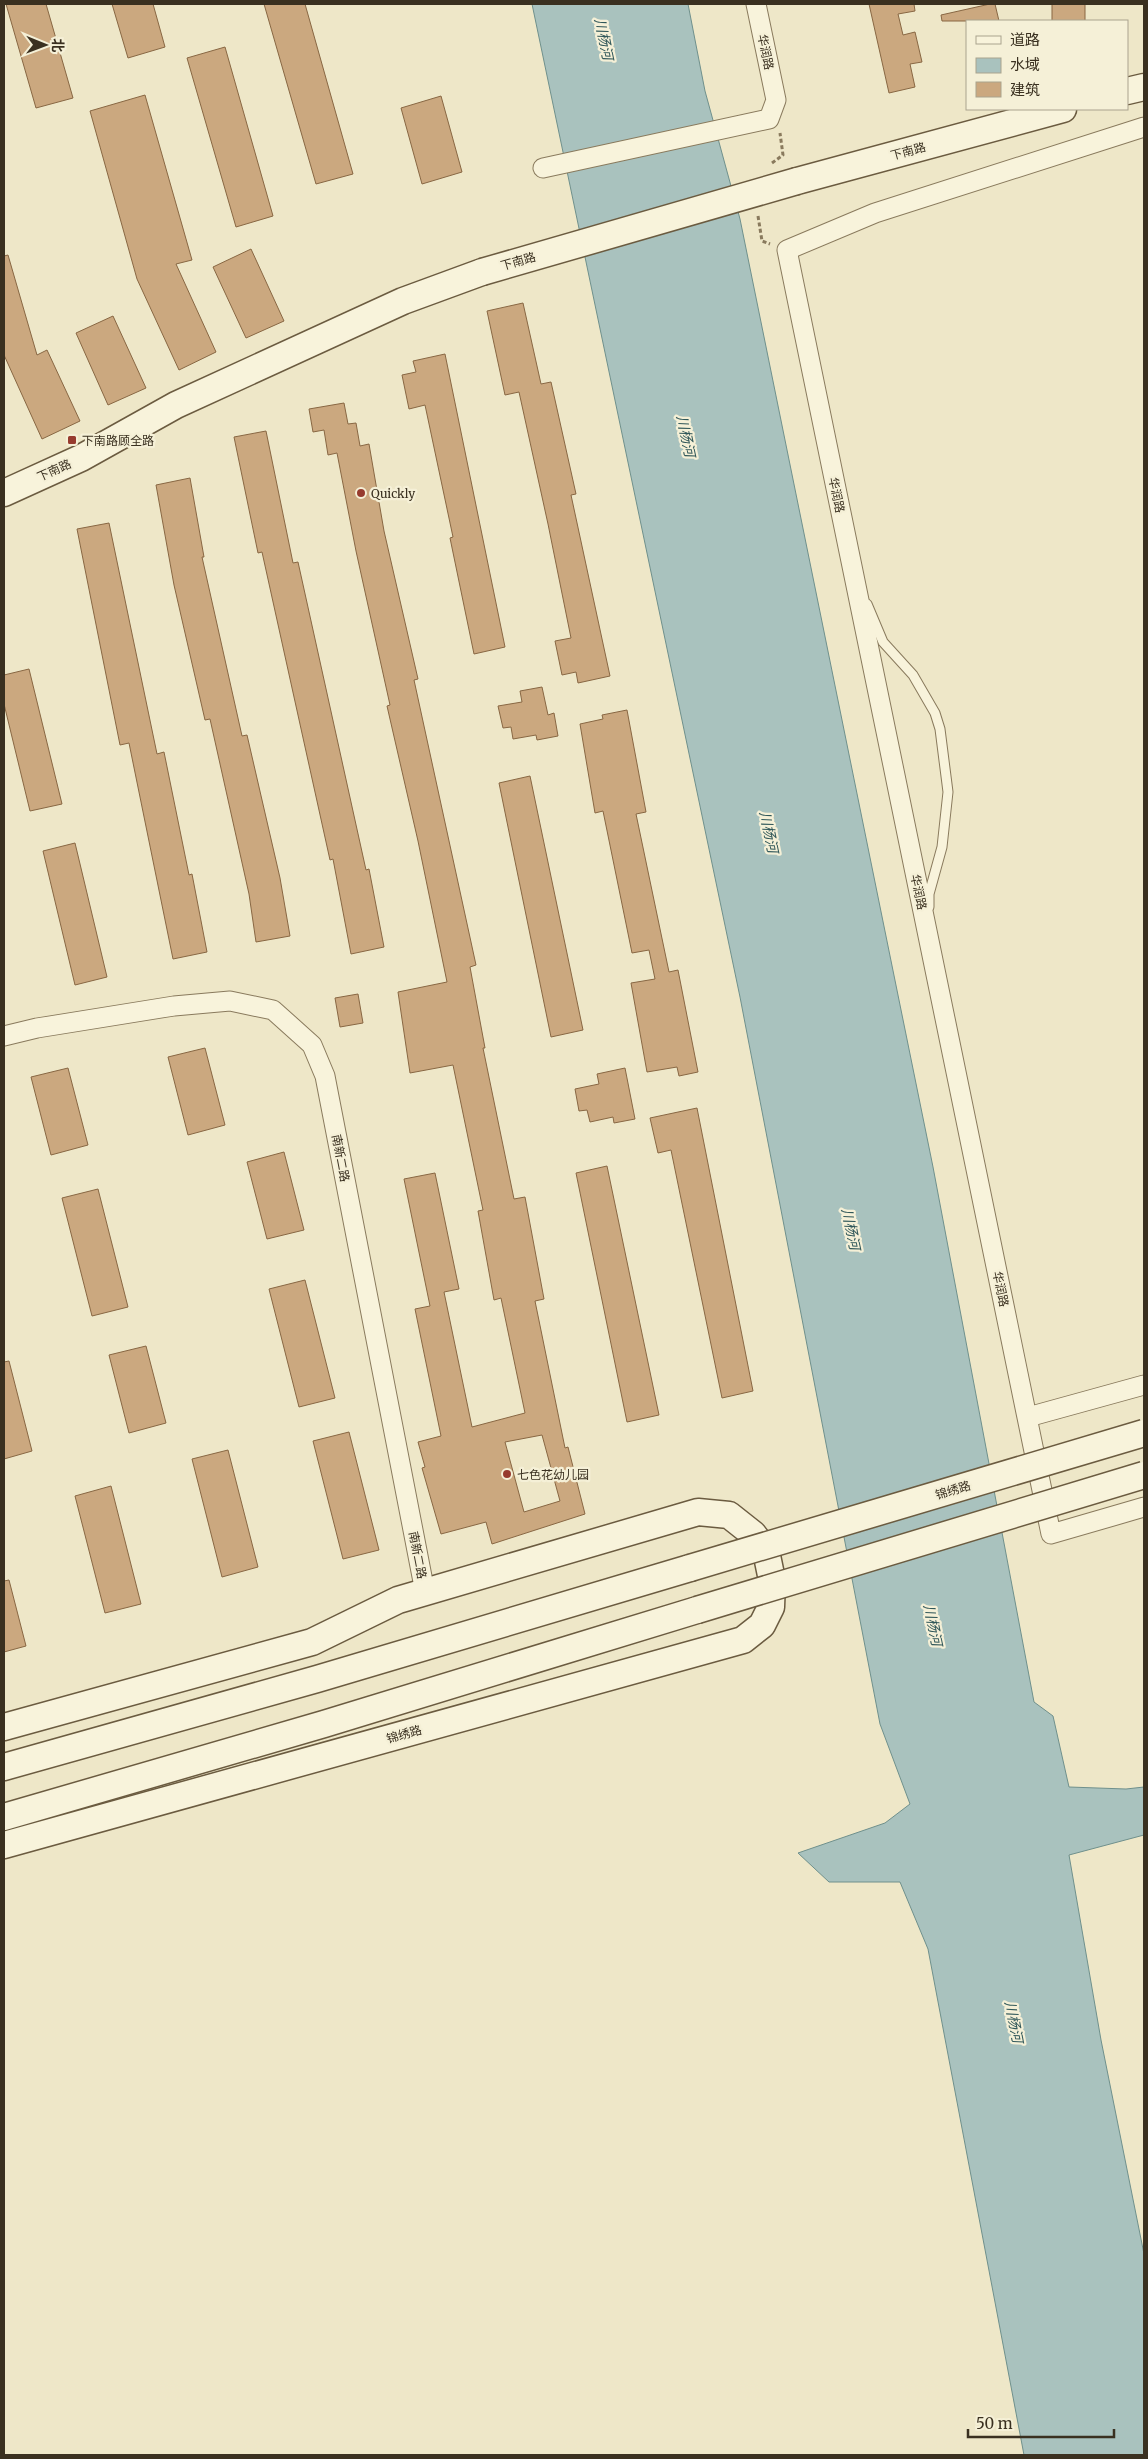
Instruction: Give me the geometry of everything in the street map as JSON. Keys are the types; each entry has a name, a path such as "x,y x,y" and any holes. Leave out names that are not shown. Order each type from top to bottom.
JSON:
{"main road":[{"path":"1128,91 1144,87"},
{"name":"下南路","path":"4,493 81,458 185,401 403,301 482,272 797,181 1059,110"},
{"name":"锦绣路","path":"4,1767 318,1679 1144,1433"},
{"path":"4,1816 324,1724 1144,1475"},
{"name":"锦绣路","path":"4,1727 312,1642 398,1600 698,1512 729,1515 753,1534 766,1551 772,1580 771,1607 762,1625 743,1640 4,1845"}],"street":[{"name":"华润路","path":"542,168 770,119 776,100 756,4"},
{"name":"华润路","path":"1144,128 875,213 787,250 1051,1534 1144,1507"},
{"name":"南新二路","path":"4,1036 37,1028 164,1008 230,1001 273,1010 312,1045 325,1076 425,1592"},
{"path":"1028,1417 1144,1385"}],"lane":[{"path":"852,567 883,642 913,676 935,713 940,728 948,792 942,847 929,894 927,932"}],"water":[{"name":"川杨河","path":"532,4 688,4 705,91 740,219 933,1167 1034,1702 1053,1716 1069,1787 1126,1789 1144,1787 1144,1835 1069,1855 1101,2040 1144,2254 1144,2455 1024,2455 928,1949 900,1882 829,1882 798,1853 885,1823 910,1804 880,1724 740,997"}],"building":[{"path":"6,4 46,4 73,98 36,108"},
{"path":"112,4 153,4 165,47 128,58"},
{"path":"264,4 305,4 353,174 316,184"},
{"path":"869,4 914,4 915,11 898,14 903,35 915,32 922,62 910,64 915,87 889,93"},
{"path":"995,4 999,20 942,21 941,15"},
{"path":"1052,4 1085,4 1085,20 1052,20"},
{"path":"225,47 273,216 236,227 187,58"},
{"path":"145,95 192,260 176,264 216,352 179,370 137,279 90,111"},
{"path":"441,96 462,172 422,184 401,108"},
{"path":"251,249 284,321 246,338 213,267"},
{"path":"8,255 37,355 47,350 80,421 42,439 4,355 4,256"},
{"path":"523,303 541,384 551,382 576,494 571,495 610,676 578,683 576,672 562,675 555,641 571,638 548,524 519,392 505,395 487,311"},
{"path":"113,316 146,388 108,405 76,333"},
{"path":"445,354 505,647 474,654 450,538 453,537 425,405 409,409 402,375 416,372 413,361"},
{"path":"344,403 348,424 356,423 360,446 369,444 384,531 418,679 414,680 476,965 470,967 485,1048 483,1048 514,1199 525,1197 544,1299 535,1301 565,1448 568,1447 585,1514 492,1544 486,1522 441,1534 422,1468 425,1467 418,1442 441,1436 415,1309 430,1306 404,1179 435,1173 459,1289 444,1292 472,1427 525,1413 501,1298 494,1300 478,1211 483,1210 453,1065 410,1073 398,992 447,982 418,841 387,706 390,705 356,551 337,453 328,455 324,430 313,432 309,409","holes":["542,1435 560,1501 524,1512 505,1442"]},
{"path":"266,431 293,563 298,562 366,870 369,869 384,947 351,954 333,859 330,860 262,552 258,553 234,437"},
{"path":"190,478 204,557 202,557 242,736 247,735 280,878 290,936 256,942 249,894 210,719 205,720 174,585 156,485"},
{"path":"109,523 157,754 164,752 189,875 192,874 207,952 173,959 129,743 120,745 77,529"},
{"path":"29,669 62,804 30,811 4,704 4,675"},
{"path":"542,687 548,715 554,713 558,736 537,740 536,735 513,739 511,727 503,728 498,706 522,702 520,691"},
{"path":"627,710 646,812 636,814 669,972 678,970 698,1072 679,1076 677,1067 647,1072 631,983 655,979 649,950 632,953 603,811 595,813 580,724 603,719 602,715"},
{"path":"530,776 583,1030 551,1037 499,783"},
{"path":"75,843 107,977 75,985 43,851"},
{"path":"358,994 363,1023 340,1027 335,998"},
{"path":"205,1048 225,1125 188,1135 168,1057"},
{"path":"68,1068 88,1145 51,1155 31,1077"},
{"path":"625,1068 635,1119 614,1123 613,1117 590,1122 587,1110 579,1111 575,1089 599,1084 597,1074"},
{"path":"697,1108 753,1391 722,1398 671,1150 658,1153 650,1118"},
{"path":"284,1152 304,1230 267,1239 247,1162"},
{"path":"607,1166 659,1415 627,1422 576,1173"},
{"path":"98,1189 128,1307 92,1316 62,1198"},
{"path":"305,1280 335,1398 299,1407 269,1289"},
{"path":"146,1346 166,1423 129,1433 109,1355"},
{"path":"9,1361 32,1451 4,1459 4,1362"},
{"path":"349,1432 379,1550 343,1559 313,1441"},
{"path":"228,1450 258,1567 222,1577 192,1459"},
{"path":"111,1486 141,1604 105,1613 75,1496"},
{"path":"9,1580 26,1646 4,1652 4,1581"}],"place":[{"name":"下南路顾全路","path":"72,440"},
{"name":"Quickly","path":"361,493"},
{"name":"七色花幼儿园","path":"507,1474"}]}
